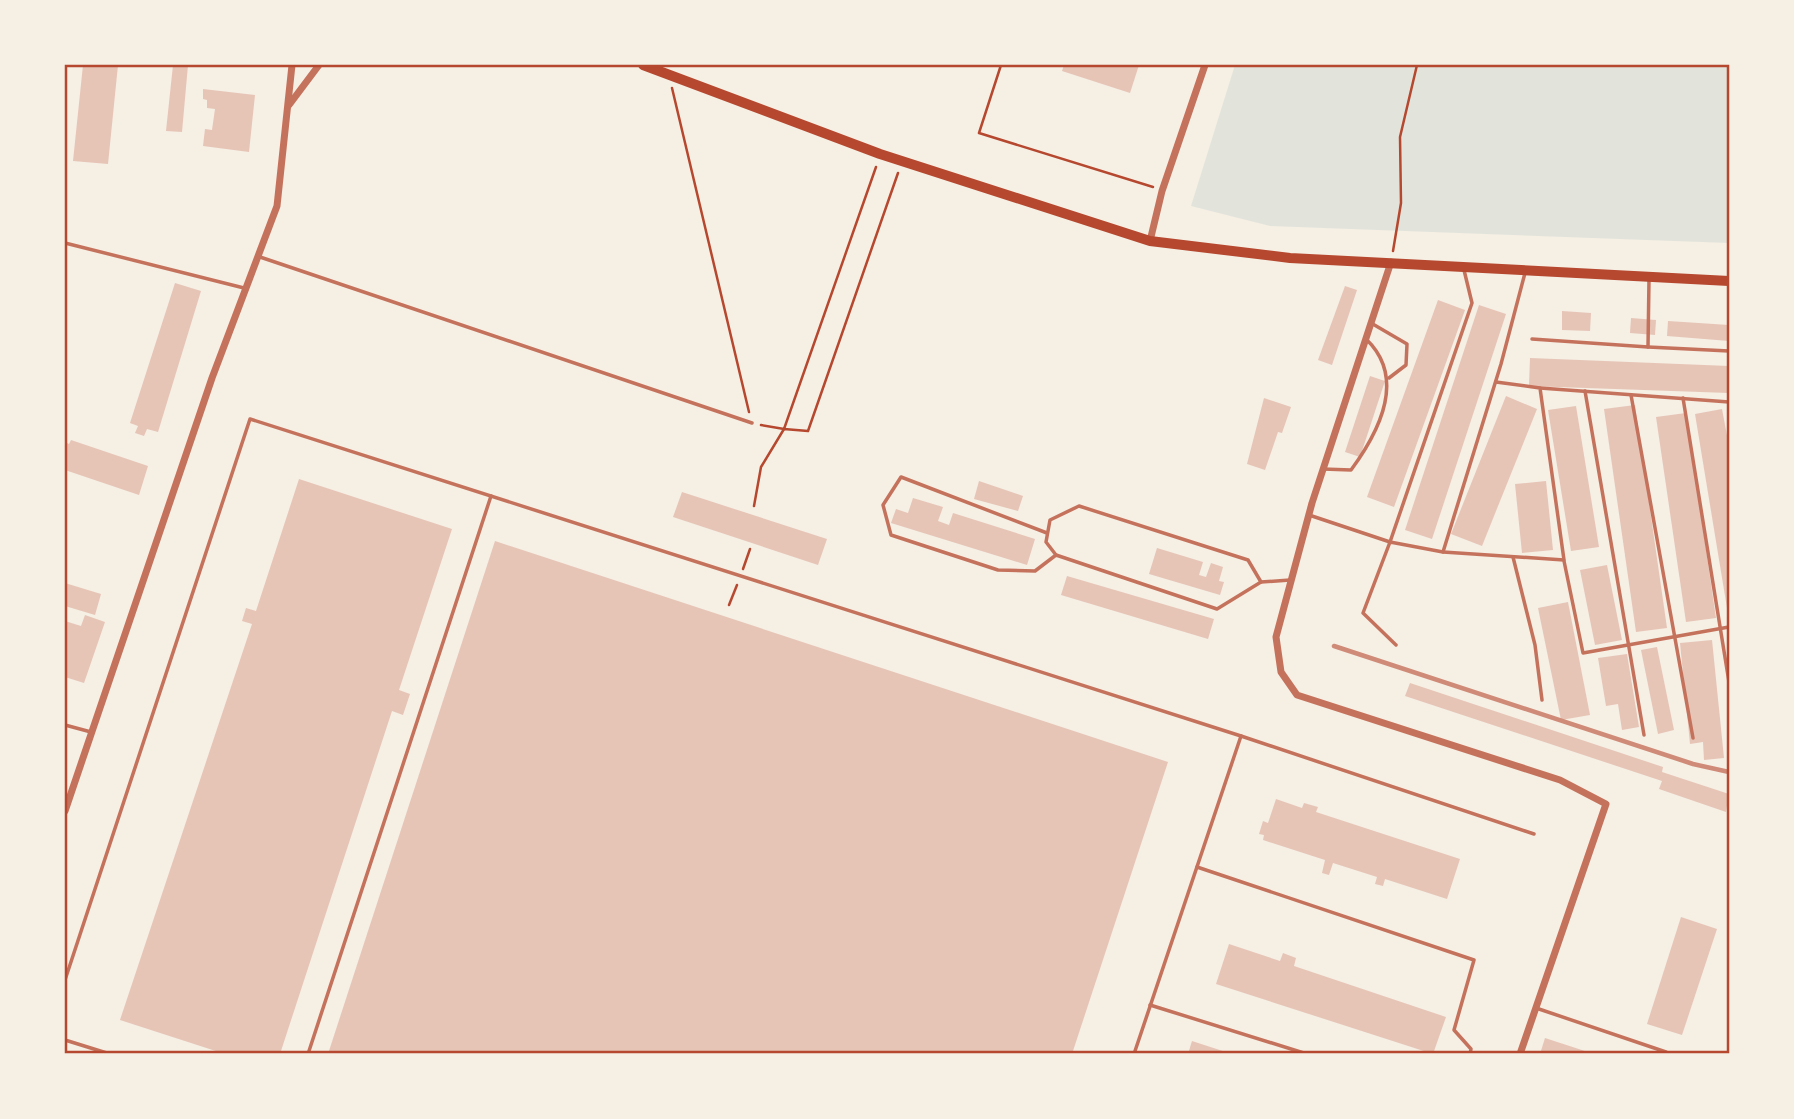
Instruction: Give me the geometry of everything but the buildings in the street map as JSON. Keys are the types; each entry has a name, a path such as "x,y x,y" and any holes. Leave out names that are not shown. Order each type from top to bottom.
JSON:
{"main road":[{"path":"643,65 670,70 880,154 1150,241 1290,258 1729,281"}],"street":[{"path":"65,811 277,206 292,65"},
{"path":"288,106 318,65"},
{"path":"1150,241 1162,191 1205,65"},
{"path":"1391,262 1323,469 1276,637 1281,673 1297,695 1560,780 1606,804 1520,1054"}],"lane":[{"path":"65,243 246,289"},
{"path":"258,256 751,423"},
{"path":"1396,645 1363,613 1472,303 1463,266"},
{"path":"1443,552 1496,382 1527,270"},
{"path":"1648,347 1649,277"},
{"path":"1371,323 1407,344 1405,365 1389,378"},
{"path":"1323,469 1351,470 1374,437 1389,378 1378,350 1366,339"},
{"path":"1532,339 1729,351"},
{"path":"1496,382 1540,388 1729,402"},
{"path":"1540,388 1564,560 1583,653 1729,626"},
{"path":"1585,391 1644,735"},
{"path":"1631,395 1693,738"},
{"path":"1682,398 1729,682"},
{"path":"65,980 250,419 1241,736 1534,834"},
{"path":"1047,533 901,477 883,505 891,535 998,570 1035,571 1056,555"},
{"path":"308,1054 491,496"},
{"path":"1261,582 1248,561 1079,506 1050,520 1046,542 1056,555 1217,609 1261,582 1292,580"},
{"path":"1309,515 1390,542 1443,552 1564,560"},
{"path":"1513,557 1535,645 1542,700"},
{"path":"65,725 91,732"},
{"path":"1134,1054 1241,736"},
{"path":"1197,867 1474,960 1454,1030 1471,1049 1470,1054"},
{"path":"1150,1005 1307,1054"},
{"path":"1536,1008 1666,1052"},
{"path":"65,1040 110,1054"}],"path":[{"path":"1001,65 979,133 1162,191"},
{"path":"1391,262 1401,203 1400,137 1417,65"},
{"path":"670,70 751,423 808,431 903,161"},
{"path":"754,506 761,467 784,429 880,154"}],"shaded area":[{"path":"1235,65 1729,65 1729,243 1270,226 1191,206"}],"railway":[{"path":"1334,646 1693,764 1729,772"}]}
